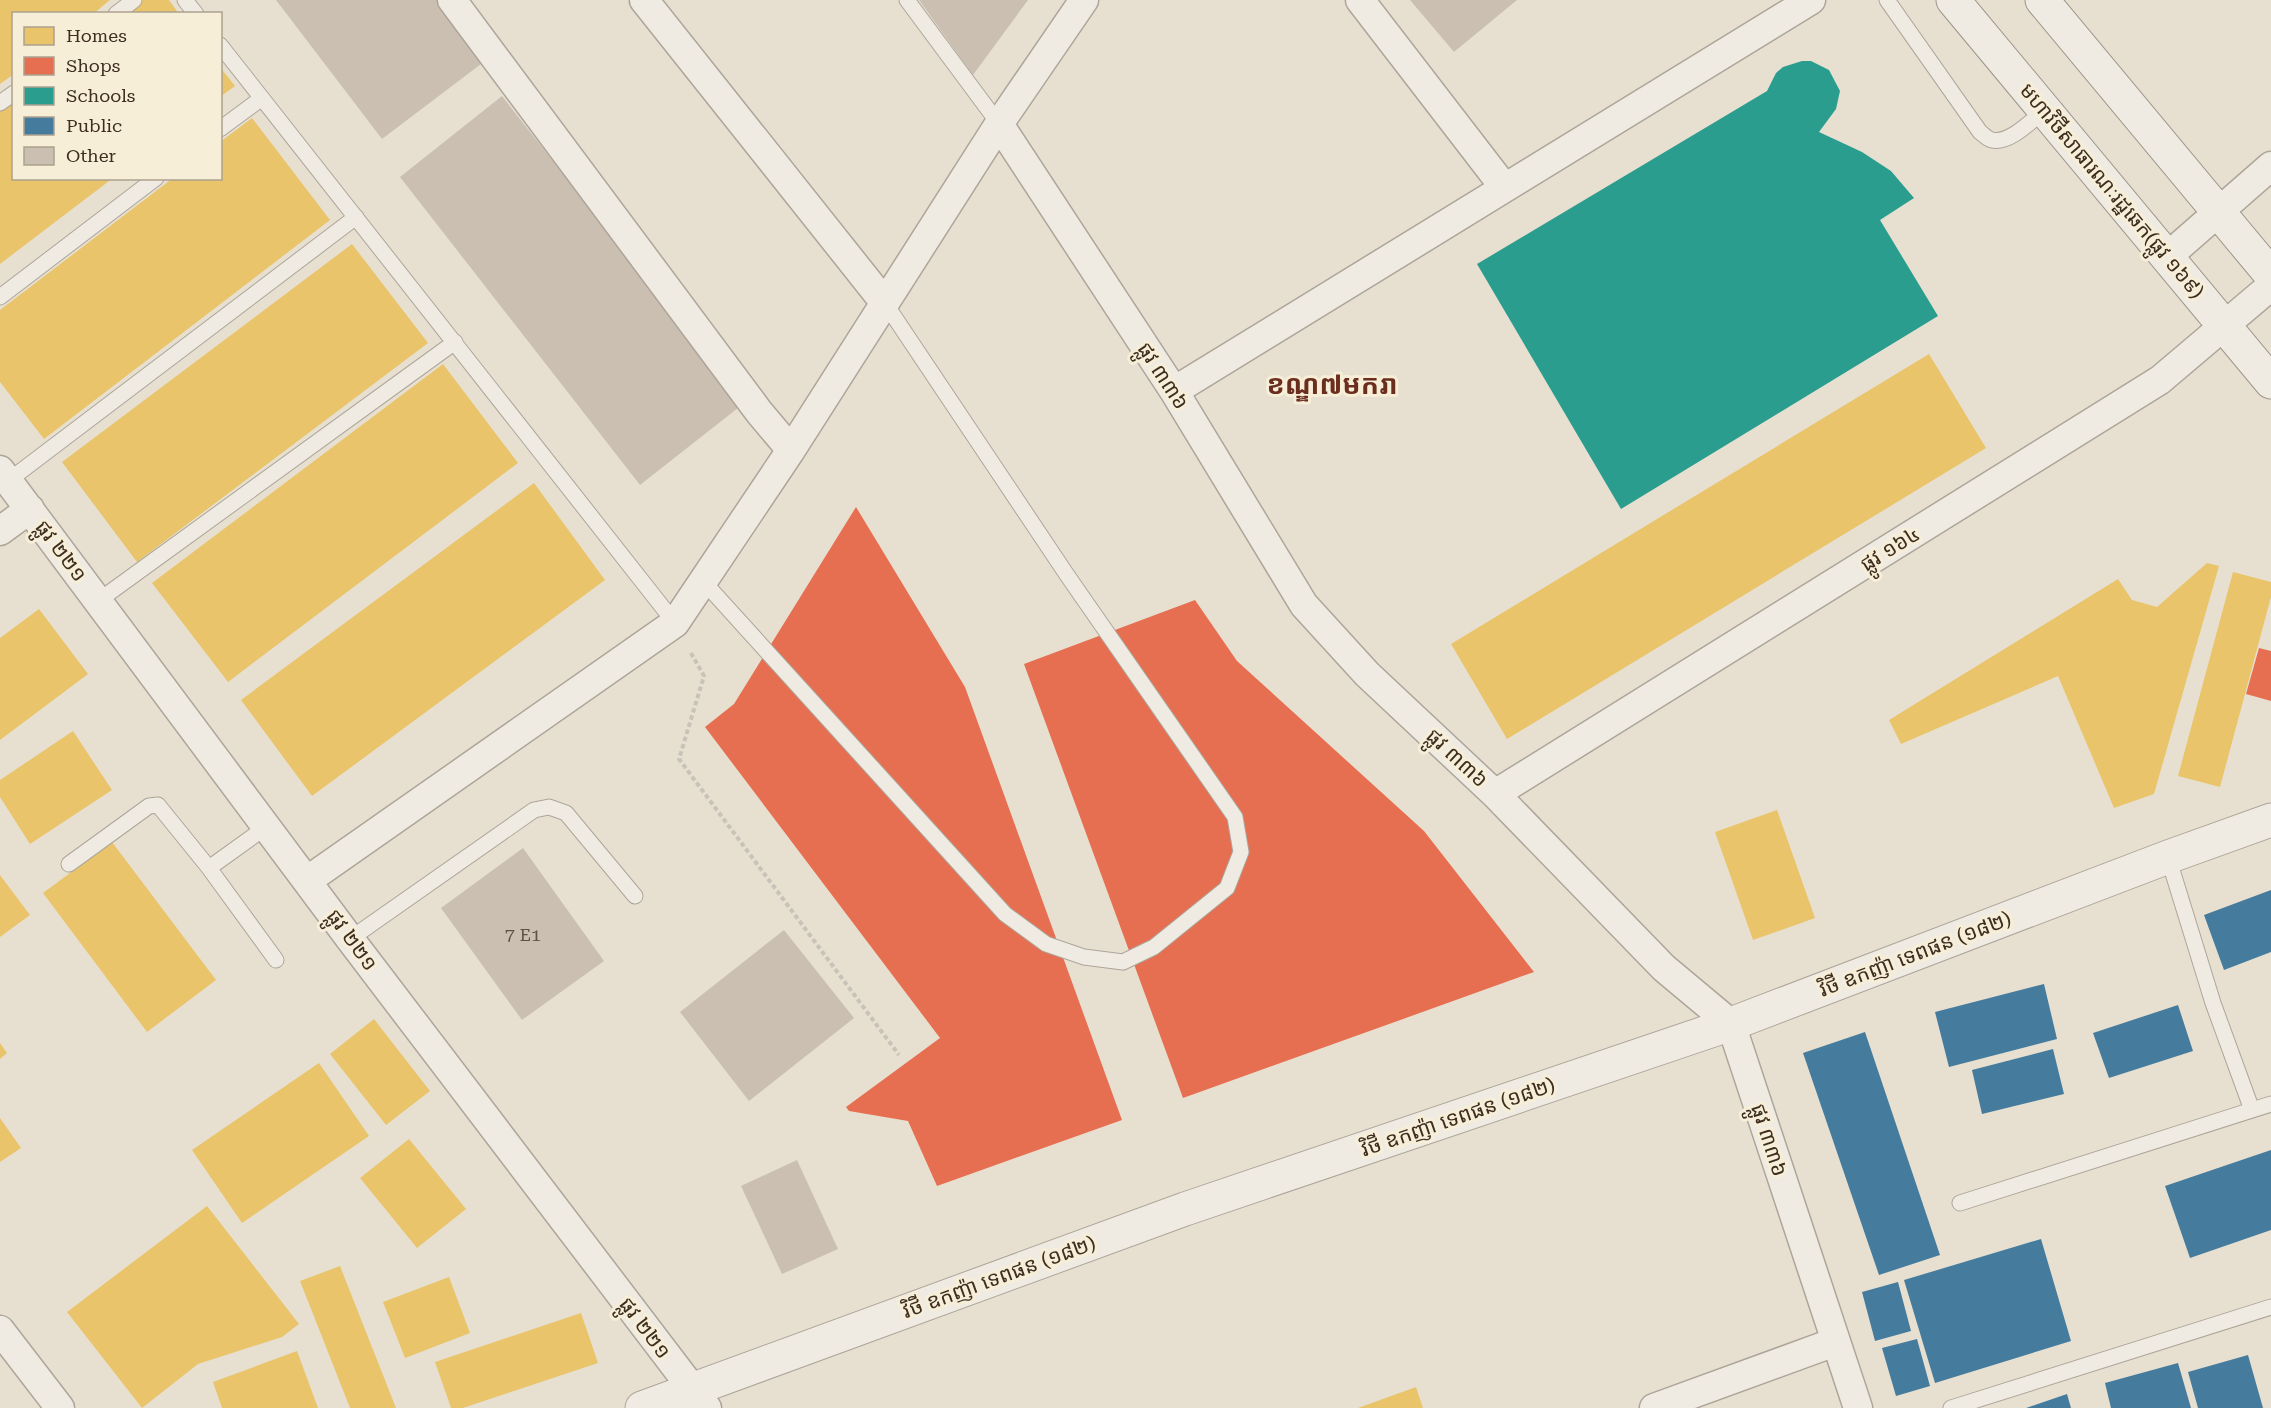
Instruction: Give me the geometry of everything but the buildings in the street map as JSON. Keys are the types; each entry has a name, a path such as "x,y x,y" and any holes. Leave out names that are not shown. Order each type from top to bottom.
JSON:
{"street":[{"path":"452,0 759,412 791,450"},
{"path":"644,0 885,303"},
{"path":"308,880 675,623 791,450 999,124 1084,0"},
{"path":"1360,0 1504,187"},
{"path":"1174,391 1811,0"},
{"name":"មហាវិថីសាធារណៈរដ្ឋឆេក(ផ្លូវ ១៦៩)","path":"1953,0 2271,382"},
{"path":"2042,0 2271,275"},
{"name":"ផ្លូវ ៣៣៦","path":"999,124 1174,391 1304,605 1367,674 1496,794 1664,968 1731,1024 1858,1408"},
{"path":"2167,256 2271,166"},
{"name":"ផ្លូវ ១៦៤","path":"1496,794 2160,380 2271,286"},
{"name":"ផ្លូវ ២២១","path":"4,475 350,939 700,1399"},
{"path":"0,531 30,509"},
{"name":"វិថី ឧកញ៉ា ទេពផន (១៨២)","path":"642,1408 700,1399 1185,1209 1731,1024 2271,820"},
{"path":"0,1330 60,1408"},
{"path":"1654,1408 1835,1342"}],"lane":[{"path":"119,12 134,0"},
{"path":"185,0 194,12"},
{"path":"907,0 999,124"},
{"path":"1887,0 1980,132 1989,139 1995,141 2009,137 2045,110"},
{"path":"222,48 675,623"},
{"path":"222,128 262,98"},
{"path":"0,297 153,180"},
{"path":"4,475 356,217"},
{"path":"703,581 1005,914 1046,944 1084,957 1123,962 1154,947 1227,888 1240,852 1235,817 1067,575 885,303"},
{"path":"98,601 454,342"},
{"path":"69,864 148,806 158,806 209,868 276,960"},
{"path":"350,939 534,810 549,807 566,813 635,896"},
{"path":"209,868 266,826"},
{"path":"2168,857 2213,1003 2252,1110"},
{"path":"1960,1203 2271,1104"},
{"path":"1950,1408 2271,1307"}],"path":[{"path":"675,623 704,676 679,759 900,1055"}],"district":[{"name":"ខណ្ឌ៧មករា","path":"1332,385"}]}
